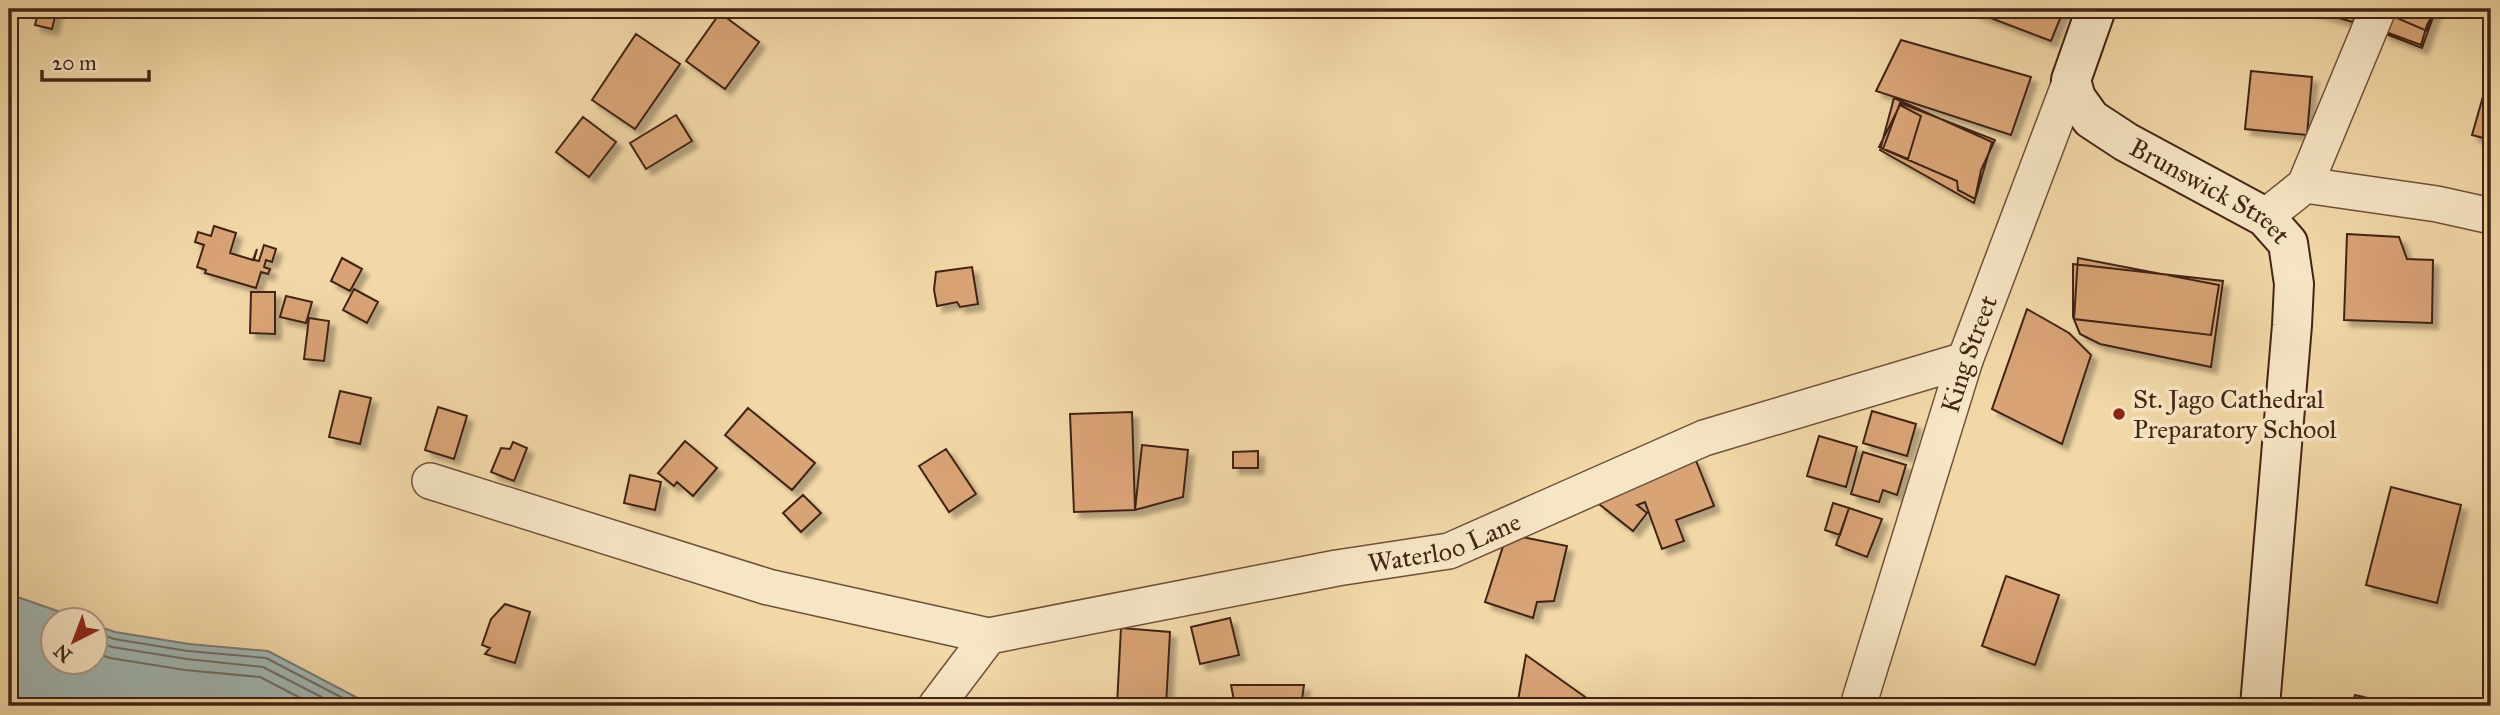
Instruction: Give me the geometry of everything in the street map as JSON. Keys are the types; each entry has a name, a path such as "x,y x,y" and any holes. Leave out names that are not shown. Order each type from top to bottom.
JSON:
{"main road":[{"name":"King Street","path":"2071,80 2096,9"},
{"name":"Brunswick Street","path":"2071,80 2076,98 2091,119 2126,142 2265,217 2288,243 2294,284 2260,706"}],"street":[{"path":"2265,217 2305,185 2378,9"},
{"name":"King Street","path":"1858,706 1965,360 2071,80"},
{"path":"2305,185 2437,204 2491,216"},
{"name":"Waterloo Lane","path":"989,636 1337,568 1449,551 1704,438 1965,360"},
{"path":"430,481 768,587 989,636 936,706"}],"water":[{"path":"9,594 43,606 38,606 38,676 108,676 108,630 189,644 268,651 373,706 9,706"}],"building":[{"path":"22,9 57,9 52,29 35,25 38,13"},
{"path":"1967,9 2064,9 2051,41"},
{"path":"2306,9 2357,9 2353,22"},
{"path":"2387,9 2435,9 2427,31 2383,12"},
{"path":"2387,9 2436,9 2427,25 2421,45 2383,31"},
{"path":"2392,9 2436,9 2422,48 2383,33"},
{"path":"720,13 759,42 725,89 686,61"},
{"path":"636,34 680,64 635,129 592,100"},
{"path":"1901,40 2031,77 2011,135 1876,91"},
{"path":"2251,71 2312,77 2307,135 2245,129"},
{"path":"2488,79 2491,80 2491,140 2472,135"},
{"path":"1894,98 1992,142 1974,203 1880,150"},
{"path":"1900,103 1995,140 1981,170 1975,199 1958,190 1957,181 1883,149"},
{"path":"1900,105 1921,116 1908,159 1879,147"},
{"path":"676,115 692,141 646,169 630,143"},
{"path":"583,117 616,142 589,177 556,152"},
{"path":"214,226 236,233 230,253 253,260 257,249 254,260 259,261 264,245 276,249 272,262 266,260 264,267 270,269 268,274 261,272 256,288 205,273 206,270 197,267 204,245 195,242 198,232 211,236"},
{"path":"2347,234 2399,237 2407,259 2433,260 2432,323 2344,320"},
{"path":"342,258 362,269 350,291 331,281"},
{"path":"2078,258 2219,285 2211,335 2074,319"},
{"path":"2073,264 2223,281 2211,367 2100,344 2080,334 2073,317"},
{"path":"972,267 978,304 960,307 957,302 937,306 934,290 936,272"},
{"path":"354,289 378,302 367,323 343,310"},
{"path":"251,292 275,292 275,334 250,333"},
{"path":"286,296 312,302 306,323 280,317"},
{"path":"2491,301 2491,349 2485,349"},
{"path":"2027,309 2069,333 2091,355 2062,444 1992,409"},
{"path":"309,318 329,321 324,361 304,359"},
{"path":"340,391 371,398 360,444 329,437"},
{"path":"438,407 467,416 454,459 425,450"},
{"path":"748,408 815,463 792,490 725,435"},
{"path":"1872,411 1916,424 1907,456 1863,443"},
{"path":"1132,412 1135,510 1074,512 1070,414"},
{"path":"1819,436 1857,447 1846,487 1807,476"},
{"path":"685,441 717,468 693,496 677,482 674,486 658,473"},
{"path":"513,442 527,448 514,481 491,472 501,448 510,449"},
{"path":"1142,445 1188,450 1183,497 1135,510"},
{"path":"946,449 976,494 949,512 919,466"},
{"path":"1258,451 1258,468 1233,468 1233,452"},
{"path":"1863,452 1906,465 1897,495 1883,490 1879,502 1851,494"},
{"path":"1695,458 1714,506 1676,520 1684,541 1662,549 1645,502 1637,505 1647,513 1633,531 1599,504 1607,494"},
{"path":"630,475 661,482 655,510 624,503"},
{"path":"2391,487 2461,505 2437,603 2366,585"},
{"path":"803,495 821,513 801,532 783,513"},
{"path":"1833,503 1849,508 1840,535 1825,530"},
{"path":"1849,508 1882,519 1867,557 1836,545"},
{"path":"1507,534 1567,546 1554,601 1537,602 1533,618 1485,602"},
{"path":"2006,576 2059,595 2035,665 1982,646"},
{"path":"505,604 530,612 515,663 485,654 490,648 482,645 491,619"},
{"path":"1230,618 1239,655 1200,664 1191,627"},
{"path":"1121,628 1170,632 1166,706 1117,705"},
{"path":"1526,655 1595,704 1595,706 1517,706"},
{"path":"1231,685 1304,685 1301,706 1235,706"},
{"path":"2355,695 2401,706 2352,706"}],"place":[{"name":"St. Jago Cathedral Preparatory School","path":"2119,414"}]}
